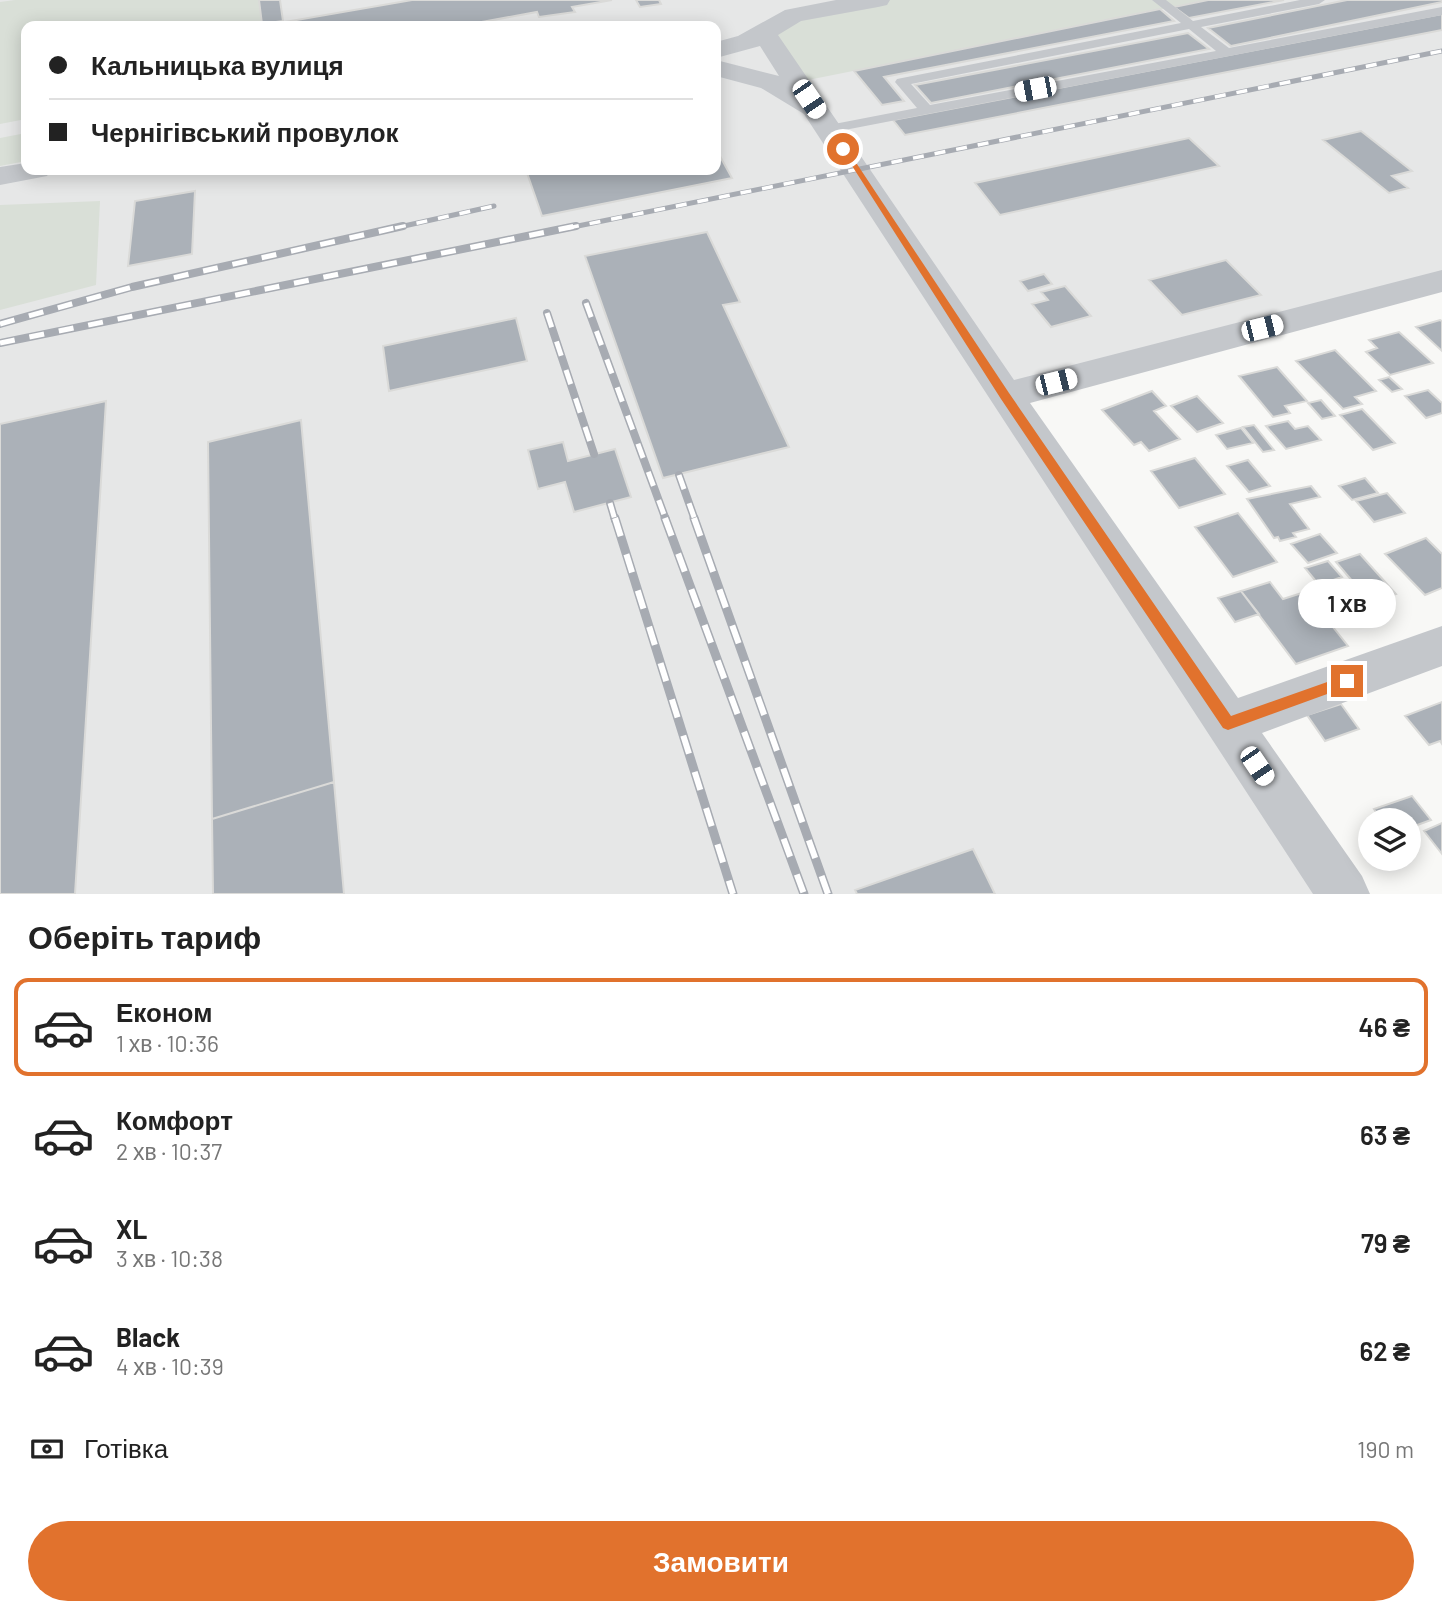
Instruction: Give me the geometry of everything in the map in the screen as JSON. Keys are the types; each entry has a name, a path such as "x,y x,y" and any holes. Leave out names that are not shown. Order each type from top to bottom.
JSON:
{"street":[{"path":"721,49 765,34 794,15 878,0"},
{"path":"765,34 1005,396 1344,894"},
{"path":"721,69 771,82 796,97 825,122"},
{"path":"0,176 21,172"},
{"path":"1005,396 1442,281"},
{"path":"1228,724 1442,646"}],"lane":[{"path":"1158,0 1226,52"},
{"path":"926,110 902,82 1319,0"},
{"path":"825,122 926,110 1442,11"}],"shaded area":[{"path":"0,0 1442,0 1442,280 1004,396 1343,894 0,894"},
{"path":"259,0 261,21 21,21 21,120 0,124 0,2"},
{"path":"878,0 1208,0 798,82 765,34 780,22"},
{"path":"21,134 21,162 0,166 0,138"},
{"path":"100,201 96,285 0,310 0,205"}],"building":[{"path":"259,0 280,0 283,21 262,21"},
{"path":"412,0 612,0 572,7 575,12 539,17 537,12 487,21 291,21"},
{"path":"636,0 659,0 661,4 640,7"},
{"path":"1208,0 1284,0 1189,18 1174,7"},
{"path":"1347,0 1442,2 1231,46 1208,28"},
{"path":"1160,9 1174,21 884,77 904,101 882,105 854,71"},
{"path":"1442,14 1442,30 905,135 893,120"},
{"path":"1188,33 1209,49 931,103 915,85"},
{"path":"1361,131 1412,171 1392,176 1408,188 1389,193 1323,140"},
{"path":"1189,138 1219,166 1000,215 975,183"},
{"path":"721,158 732,178 542,216 528,175 721,175"},
{"path":"195,191 192,254 128,266 135,201"},
{"path":"707,232 740,302 723,305 789,447 663,478 585,256"},
{"path":"1226,260 1261,295 1182,315 1149,280"},
{"path":"1044,274 1052,284 1028,291 1020,281"},
{"path":"1065,286 1091,316 1051,327 1032,304 1048,300 1041,292"},
{"path":"516,318 527,361 389,391 383,346"},
{"path":"1442,321 1442,351 1416,327"},
{"path":"1399,332 1433,363 1390,375 1366,352 1377,348 1369,340"},
{"path":"1335,350 1376,391 1355,397 1362,404 1343,409 1296,361"},
{"path":"1277,367 1307,401 1285,406 1290,413 1273,417 1239,376"},
{"path":"1389,377 1402,389 1392,392 1379,380"},
{"path":"1428,390 1442,403 1442,413 1426,418 1405,396"},
{"path":"1152,391 1166,406 1154,411 1180,439 1149,451 1141,442 1134,445 1102,410"},
{"path":"1197,396 1223,423 1197,432 1171,406"},
{"path":"1321,400 1335,416 1322,419 1308,403"},
{"path":"106,401 75,894 0,894 0,424"},
{"path":"1362,409 1395,443 1373,450 1340,415"},
{"path":"301,420 334,782 212,819 208,442"},
{"path":"1288,421 1295,429 1308,426 1321,440 1286,449 1266,426"},
{"path":"1254,425 1274,450 1263,452 1243,427"},
{"path":"1241,428 1253,443 1227,449 1216,435"},
{"path":"563,442 568,461 615,449 631,497 574,512 565,482 538,489 528,450"},
{"path":"1195,458 1225,494 1179,508 1151,471"},
{"path":"1248,460 1270,486 1249,492 1227,466"},
{"path":"1365,478 1378,493 1352,500 1339,486"},
{"path":"1311,486 1320,497 1290,504 1309,529 1293,533 1296,537 1280,541 1278,537 1274,538 1247,499"},
{"path":"1387,493 1405,513 1374,522 1356,501"},
{"path":"1238,513 1277,562 1233,577 1195,527"},
{"path":"1320,534 1337,553 1308,563 1291,544"},
{"path":"1426,538 1442,554 1442,588 1425,595 1385,554"},
{"path":"1360,554 1396,594 1371,603 1336,562"},
{"path":"1328,561 1342,577 1319,585 1305,568"},
{"path":"1270,582 1283,599 1305,592 1348,646 1296,664 1241,591"},
{"path":"1241,591 1259,614 1235,622 1218,598"},
{"path":"1442,702 1442,744 1440,741 1429,745 1405,716"},
{"path":"1341,704 1359,729 1325,741 1307,715"},
{"path":"334,782 344,894 213,894 212,819"},
{"path":"1412,796 1431,820 1421,824 1421,808 1377,808"},
{"path":"1442,823 1442,854 1424,831"},
{"path":"973,849 995,894 857,894 855,890"}],"railway":[{"path":"568,228 1442,51"},
{"path":"395,228 494,206"},
{"path":"0,324 132,287 403,226"},
{"path":"0,343 576,226"},
{"path":"586,303 666,520"},
{"path":"547,313 594,454"},
{"path":"679,475 695,520"},
{"path":"610,503 615,520"},
{"path":"615,518 733,894"},
{"path":"665,518 804,894"},
{"path":"694,518 828,894"}],"route":[{"path":"843,149 1005,396 1228,724 1347,681"}]}
